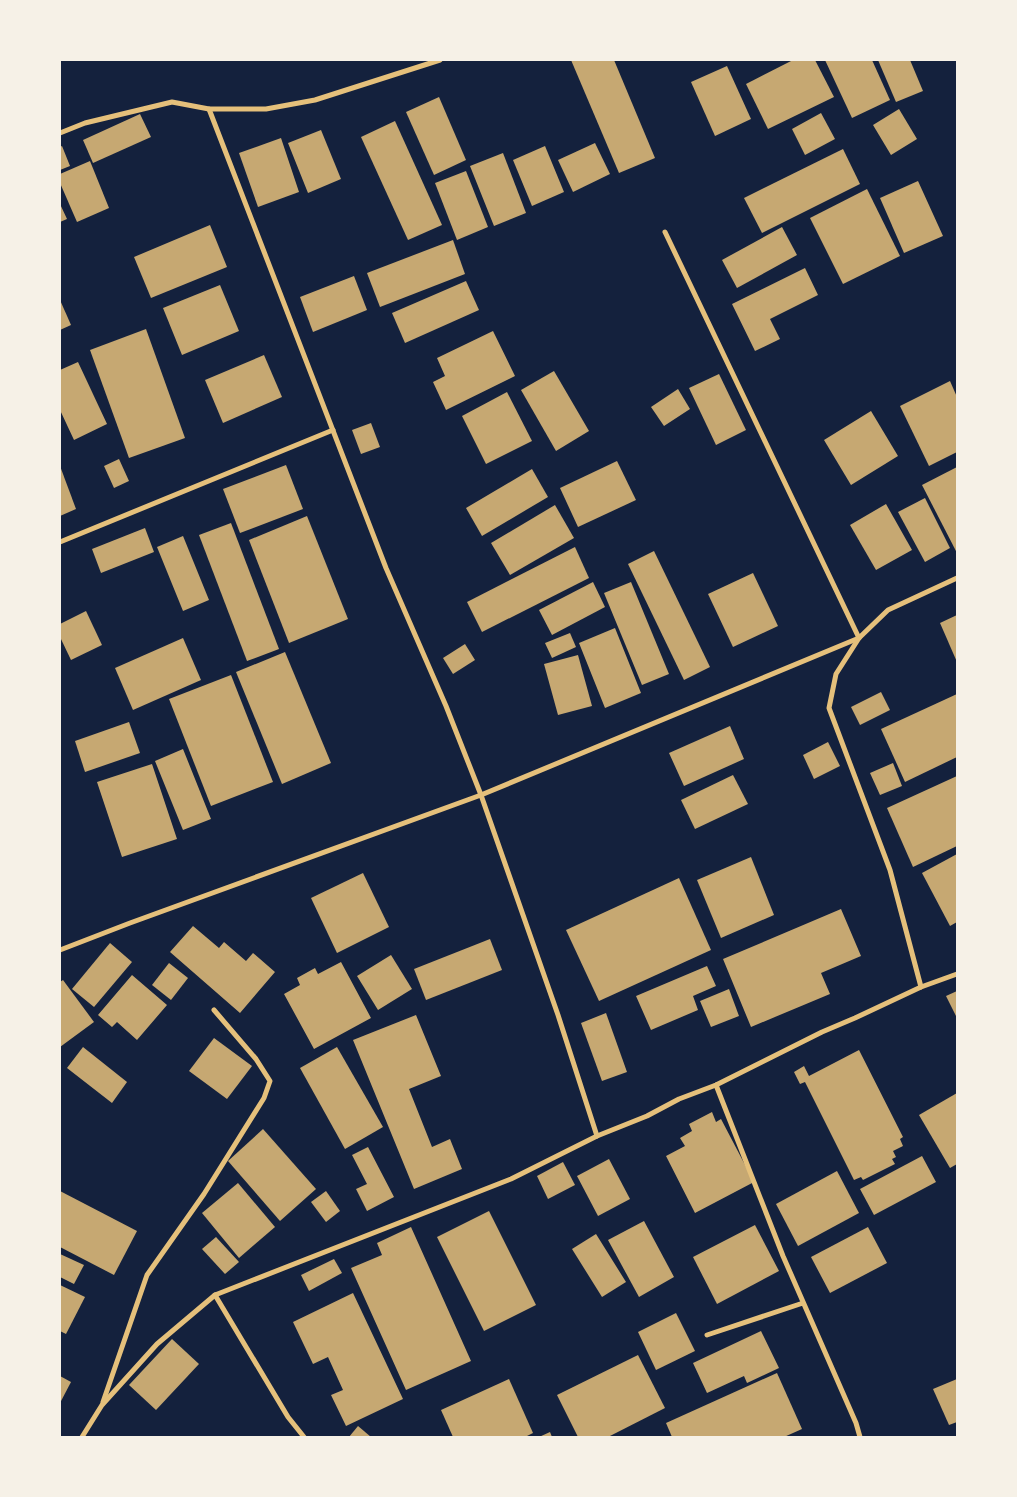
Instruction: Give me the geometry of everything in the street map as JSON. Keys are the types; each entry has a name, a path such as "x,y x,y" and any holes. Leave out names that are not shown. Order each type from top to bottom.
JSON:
{"street":[{"path":"60,133 85,123 172,102 209,109 266,109 315,100 440,60"},
{"path":"209,109 386,568 446,706 482,795 558,1015 597,1136"},
{"path":"666,232 859,638"},
{"path":"60,542 333,430"},
{"path":"921,987 890,870 829,708 836,674 859,638 888,610 957,578"},
{"path":"60,950 482,795 859,638"},
{"path":"82,1437 102,1405 157,1344 215,1295 512,1179 597,1136 646,1116 679,1099 716,1085 822,1032 921,987 957,974"},
{"path":"102,1405 147,1275 204,1194 264,1098 270,1080 256,1059 214,1010"},
{"path":"716,1085 803,1303 856,1422 860,1437"},
{"path":"215,1295 288,1417 304,1437"},
{"path":"707,1335 803,1303"}],"building":[{"path":"571,60 614,60 655,158 619,173"},
{"path":"793,60 815,60 834,97 768,129 746,84"},
{"path":"825,60 872,60 890,100 852,118"},
{"path":"878,60 910,60 923,91 896,102"},
{"path":"727,66 751,119 715,136 691,82"},
{"path":"439,97 466,160 434,175 406,112"},
{"path":"899,109 917,139 891,155 873,125"},
{"path":"821,113 835,139 805,155 792,129"},
{"path":"140,114 151,137 93,163 83,140"},
{"path":"395,121 442,225 408,240 361,137"},
{"path":"321,130 341,179 308,193 288,143"},
{"path":"281,138 299,192 258,207 239,153"},
{"path":"595,143 610,174 573,192 558,160"},
{"path":"62,146 70,166 60,170 60,147"},
{"path":"545,146 564,192 532,206 513,160"},
{"path":"843,149 860,184 762,233 744,198"},
{"path":"503,153 526,213 494,226 470,166"},
{"path":"90,161 109,208 77,222 60,183 60,174"},
{"path":"466,171 488,227 457,240 435,183"},
{"path":"918,181 943,236 904,253 880,198"},
{"path":"867,189 900,256 843,284 810,218"},
{"path":"60,204 67,219 60,222"},
{"path":"210,225 227,267 151,298 134,257"},
{"path":"782,227 797,255 737,288 722,260"},
{"path":"453,240 465,274 380,307 367,273"},
{"path":"805,268 818,295 770,319 780,339 755,351 732,304"},
{"path":"354,276 367,310 313,332 300,297"},
{"path":"466,281 479,310 405,343 392,313"},
{"path":"220,285 239,331 182,355 163,308"},
{"path":"60,300 71,325 60,330"},
{"path":"146,329 185,438 129,458 90,350"},
{"path":"493,331 515,376 446,410 433,382 445,376 437,358"},
{"path":"264,355 282,397 223,423 205,380"},
{"path":"78,362 107,424 74,440 60,410 60,370"},
{"path":"554,371 589,431 556,451 521,390"},
{"path":"719,374 746,430 716,445 689,388"},
{"path":"950,381 957,397 957,452 929,466 900,406"},
{"path":"678,389 690,409 664,426 651,407"},
{"path":"507,392 532,441 486,464 462,416"},
{"path":"871,411 898,456 851,485 824,440"},
{"path":"371,423 380,447 361,454 352,430"},
{"path":"119,459 129,481 114,488 104,466"},
{"path":"617,461 636,500 578,527 560,488"},
{"path":"286,465 303,509 240,533 223,489"},
{"path":"60,466 76,509 60,516"},
{"path":"957,467 957,553 922,485"},
{"path":"532,469 548,497 482,536 466,508"},
{"path":"925,498 950,548 925,562 898,512"},
{"path":"886,504 912,550 876,570 850,525"},
{"path":"555,505 574,538 510,575 491,543"},
{"path":"307,516 348,619 289,643 249,540"},
{"path":"231,523 279,649 247,661 199,535"},
{"path":"145,528 154,552 101,573 92,549"},
{"path":"183,536 209,600 183,611 157,547"},
{"path":"575,547 589,578 482,632 467,602"},
{"path":"654,551 710,667 684,680 628,564"},
{"path":"753,573 778,626 733,647 708,594"},
{"path":"593,582 605,607 552,635 539,610"},
{"path":"631,582 669,674 642,685 604,593"},
{"path":"86,611 102,645 71,660 60,637 60,624"},
{"path":"957,615 957,662 940,623"},
{"path":"615,628 641,693 605,708 579,643"},
{"path":"570,633 576,647 552,658 545,643"},
{"path":"183,638 201,680 133,710 115,668"},
{"path":"465,644 475,660 453,674 443,658"},
{"path":"285,652 331,763 282,784 236,672"},
{"path":"578,655 592,706 558,715 544,664"},
{"path":"231,675 273,782 211,806 169,699"},
{"path":"881,692 890,710 860,725 851,707"},
{"path":"957,694 957,757 905,782 881,729"},
{"path":"129,722 140,753 85,772 75,741"},
{"path":"730,726 744,759 684,786 669,753"},
{"path":"828,742 840,766 814,779 803,755"},
{"path":"183,749 211,819 183,830 155,761"},
{"path":"893,763 902,786 880,795 870,773"},
{"path":"152,764 177,839 122,857 97,782"},
{"path":"733,775 748,804 695,829 681,800"},
{"path":"957,776 957,846 913,867 887,808"},
{"path":"957,854 957,922 950,926 922,873"},
{"path":"751,857 774,915 721,938 697,880"},
{"path":"363,873 389,927 337,953 311,898"},
{"path":"679,878 711,950 599,1001 566,930"},
{"path":"841,909 861,956 821,973 830,994 751,1027 723,959"},
{"path":"193,926 219,948 224,942 246,961 253,953 275,972 240,1013 170,952"},
{"path":"490,939 502,970 426,1000 414,969"},
{"path":"110,943 132,962 94,1007 72,989"},
{"path":"391,955 412,989 378,1010 357,976"},
{"path":"341,962 371,1018 314,1049 284,994 300,985 297,978 315,968 318,974"},
{"path":"169,963 188,978 171,1000 152,985"},
{"path":"707,966 716,986 693,996 698,1010 651,1030 636,996"},
{"path":"132,975 167,1005 137,1040 117,1022 112,1027 98,1015"},
{"path":"63,980 94,1022 60,1047 60,982"},
{"path":"729,989 739,1016 711,1027 700,1001"},
{"path":"957,991 957,1018 946,996"},
{"path":"606,1013 627,1072 602,1081 581,1023"},
{"path":"416,1015 441,1076 409,1089 432,1147 450,1139 462,1169 414,1189 353,1040"},
{"path":"214,1038 252,1066 227,1099 189,1071"},
{"path":"83,1047 127,1082 112,1103 67,1068"},
{"path":"337,1047 383,1127 345,1149 300,1068"},
{"path":"859,1050 903,1137 900,1139 903,1146 893,1151 896,1157 892,1159 895,1164 863,1180 861,1177 854,1180 805,1082 800,1084 794,1072 804,1066 809,1076"},
{"path":"957,1093 957,1164 950,1168 919,1115"},
{"path":"712,1112 716,1122 721,1119 754,1182 695,1213 666,1156 685,1146 680,1138 692,1131 689,1124"},
{"path":"263,1129 316,1189 280,1221 228,1161"},
{"path":"368,1147 394,1197 367,1211 356,1189 367,1184 352,1155"},
{"path":"922,1156 936,1182 874,1215 860,1189"},
{"path":"609,1159 630,1199 598,1216 577,1176"},
{"path":"563,1162 575,1185 548,1199 537,1176"},
{"path":"837,1171 859,1213 798,1246 776,1204"},
{"path":"238,1183 275,1227 239,1258 202,1213"},
{"path":"60,1191 137,1231 114,1275 60,1247"},
{"path":"326,1191 340,1211 326,1222 311,1202"},
{"path":"489,1211 536,1305 484,1331 437,1237"},
{"path":"644,1221 674,1277 639,1297 608,1240"},
{"path":"755,1225 779,1271 717,1304 693,1257"},
{"path":"411,1227 471,1361 406,1390 351,1268 382,1255 377,1243"},
{"path":"868,1227 887,1263 830,1293 811,1257"},
{"path":"596,1234 626,1282 602,1297 572,1249"},
{"path":"216,1237 239,1262 225,1274 202,1249"},
{"path":"60,1254 84,1265 74,1284 60,1277"},
{"path":"334,1259 342,1273 309,1291 301,1275"},
{"path":"60,1285 85,1297 66,1334 60,1331"},
{"path":"353,1293 403,1399 346,1426 331,1395 343,1390 328,1357 313,1364 293,1322"},
{"path":"676,1313 695,1351 656,1370 638,1332"},
{"path":"761,1331 779,1368 747,1383 744,1376 707,1393 693,1363"},
{"path":"172,1339 199,1364 156,1410 129,1385"},
{"path":"638,1355 665,1408 608,1437 578,1437 557,1395"},
{"path":"777,1373 802,1429 784,1437 672,1437 666,1423"},
{"path":"60,1376 71,1382 60,1403"},
{"path":"509,1379 533,1433 525,1437 453,1437 441,1410"},
{"path":"957,1379 957,1422 949,1425 933,1389"},
{"path":"358,1426 371,1437 349,1437"},
{"path":"550,1432 552,1437 539,1437"}]}
